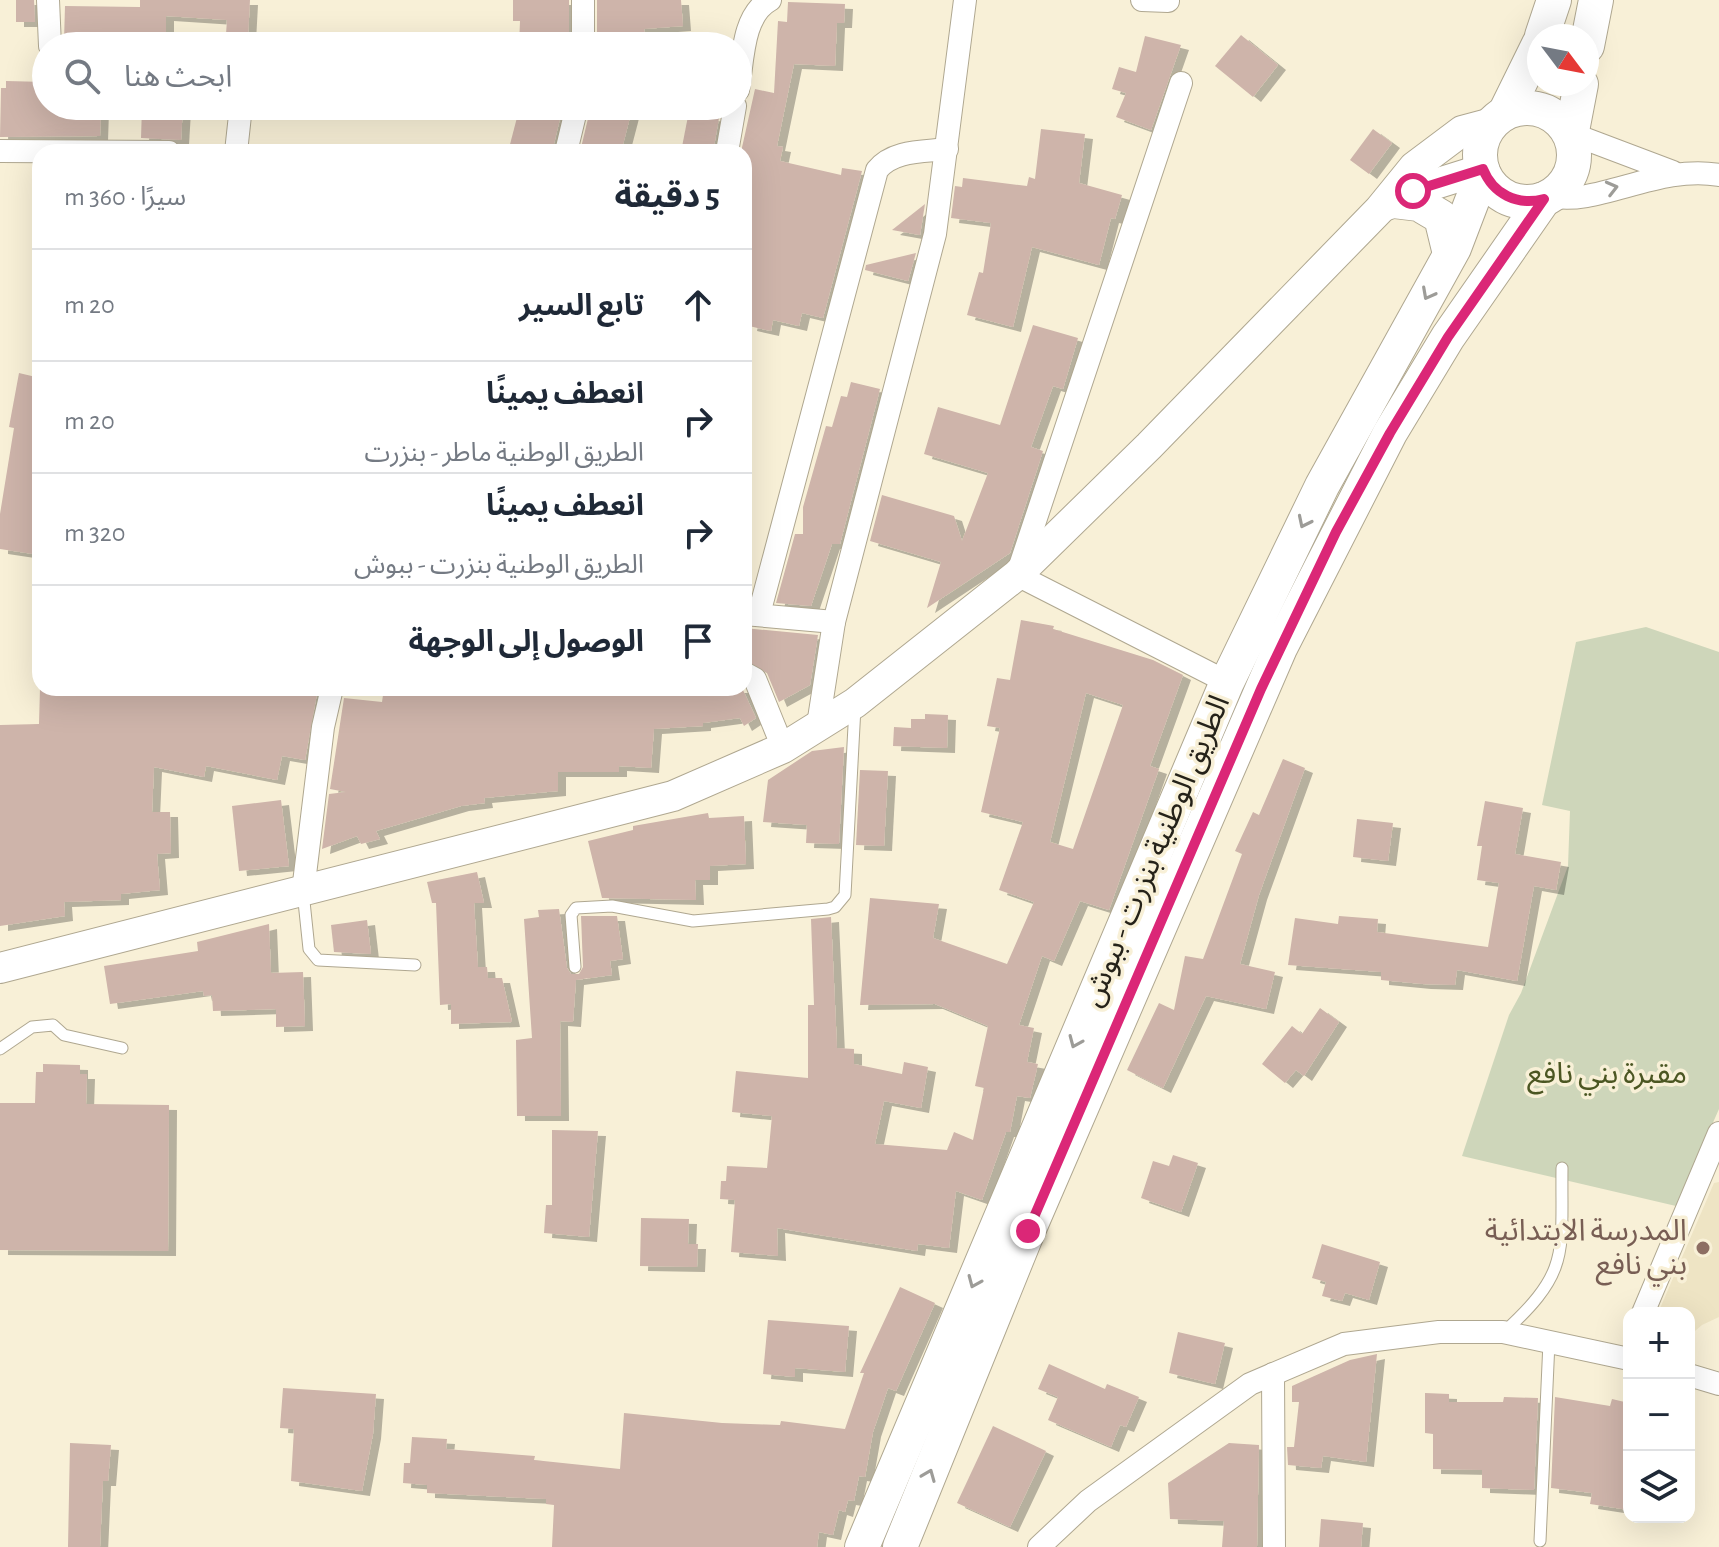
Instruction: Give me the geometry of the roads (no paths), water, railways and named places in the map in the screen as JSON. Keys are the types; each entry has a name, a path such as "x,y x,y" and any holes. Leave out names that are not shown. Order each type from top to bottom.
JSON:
{"main road":[{"path":"1546,24 1554,0"},
{"path":"1591,24 1596,0"},
{"path":"1498,118 1535,108 1550,113 1571,137 1575,151 1569,177 1547,197 1519,201 1504,196 1483,171 1481,145 1527,66"},
{"path":"1571,137 1579,96"},
{"name":"الطريق الوطنية بنزرت - ببوش","path":"862,1547 1227,682 1322,486 1450,254 1483,171"},
{"name":"الطريق الوطنية بنزرت - ببوش","path":"900,1547 1028,1231 1286,635 1390,433 1448,337 1547,197"},
{"path":"1386,206 1419,204 1441,217 1450,254"}],"street":[{"path":"48,0 49,32"},
{"path":"583,0 583,32"},
{"path":"749,32 756,10 770,0"},
{"path":"818,725 834,622 921,296 947,149 965,0"},
{"path":"1142,0 1168,1"},
{"path":"1017,575 1181,83"},
{"path":"0,968 673,796 783,748 855,703 1017,575 1386,206 1414,167 1462,131 1498,118"},
{"path":"237,144 239,120"},
{"path":"568,144 574,120"},
{"path":"728,144 733,120"},
{"path":"1571,137 1583,138 1674,172 1719,175"},
{"path":"752,610 877,170 886,160 898,156 947,149"},
{"path":"0,151 32,151"},
{"path":"1386,206 1413,191 1483,171"},
{"path":"1547,197 1571,199 1674,172"},
{"path":"1017,575 1227,682"},
{"path":"752,614 834,622"},
{"path":"752,677 783,748"},
{"path":"303,891 323,727 330,696"},
{"path":"1646,1307 1719,1133"},
{"path":"1039,1547 1088,1501 1250,1384 1344,1344 1439,1332 1503,1332 1623,1353"},
{"path":"1273,1374 1274,1547"},
{"path":"1695,1377 1719,1384"}],"lane":[{"path":"575,967 571,915 576,908 612,906 693,921 828,909 841,902 845,895 855,703"},
{"path":"303,891 309,949 318,960 415,965"},
{"path":"0,1049 32,1027 53,1025 64,1035 122,1048"},
{"path":"1503,1332 1545,1291 1555,1272 1561,1251 1562,1168"},
{"path":"1540,1541 1549,1342"}],"place":[{"name":"المدرسة الابتدائية بني نافع","path":"1703,1248"}],"park label":[{"name":"مقبرة بني نافع","path":"1607,1074"}]}
